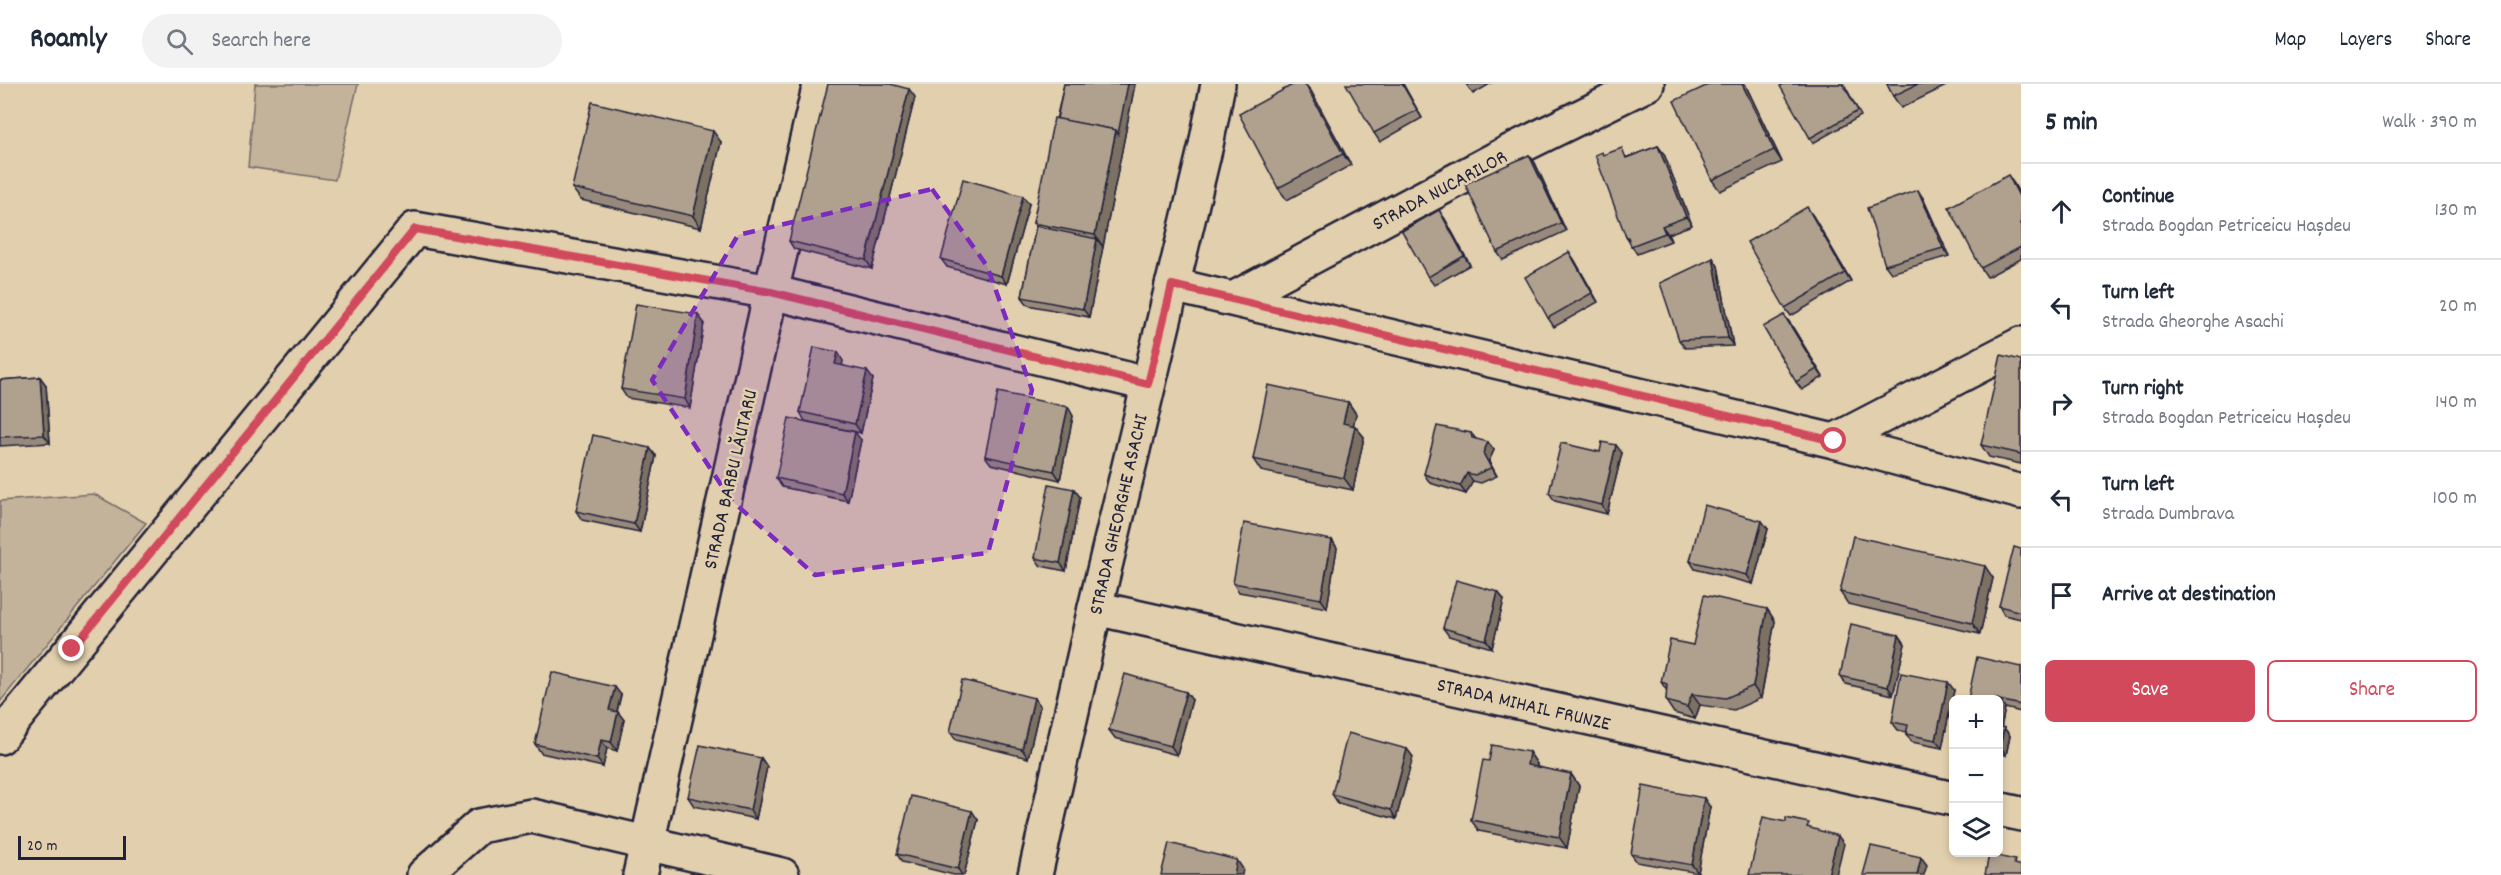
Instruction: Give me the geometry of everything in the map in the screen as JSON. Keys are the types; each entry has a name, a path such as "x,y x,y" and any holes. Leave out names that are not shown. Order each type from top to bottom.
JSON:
{"street":[{"name":"STRADA BARBU LĂUTARU","path":"640,875 820,84"},
{"name":"STRADA GHEORGHE ASACHI","path":"1035,875 1218,84"},
{"name":"STRADA NUCARILOR","path":"1233,299 1512,150 1647,84"},
{"path":"0,737 415,229 771,292 1148,384"},
{"path":"1172,285 1834,441 2021,492"},
{"path":"1834,441 2021,344"},
{"name":"STRADA MIHAIL FRUNZE","path":"1095,608 1949,798"},
{"path":"2003,810 2021,814"},
{"path":"424,875 479,826 532,816 782,875"}],"highlighted area":[{"path":"932,189 987,266 1032,390 988,553 815,575 731,500 652,380 738,235"}],"shaded area":[{"path":"255,84 358,84 335,180 248,167"},
{"path":"94,494 146,523 0,702 0,501"}],"building":[{"path":"828,84 890,84 909,89 866,260 789,241"},
{"path":"1064,84 1128,84 1118,134 1116,130 1057,119"},
{"path":"1294,84 1305,84 1343,154 1278,188 1239,114"},
{"path":"1346,84 1402,84 1417,110 1374,133"},
{"path":"1710,84 1742,84 1774,150 1712,180 1674,101"},
{"path":"1784,84 1843,84 1858,111 1810,138 1780,86"},
{"path":"1887,84 1918,84 1893,96"},
{"path":"592,102 713,131 693,216 572,188"},
{"path":"1054,118 1116,130 1095,235 1033,223"},
{"path":"1658,146 1686,217 1662,226 1665,233 1631,246 1595,155 1602,152 1603,155 1622,148 1626,158"},
{"path":"1529,155 1561,223 1497,252 1465,184"},
{"path":"2008,175 2021,200 2021,247 1981,268 1949,207"},
{"path":"963,179 1023,196 1001,276 941,259"},
{"path":"1918,190 1943,248 1885,265 1867,208"},
{"path":"1807,207 1845,273 1785,308 1747,242"},
{"path":"1439,210 1464,256 1428,277 1402,231"},
{"path":"1036,226 1097,239 1083,309 1022,297"},
{"path":"1569,252 1592,293 1548,318 1525,277"},
{"path":"1713,258 1728,338 1679,340 1660,283"},
{"path":"636,304 698,314 685,399 621,389"},
{"path":"1784,315 1817,369 1796,382 1763,327"},
{"path":"814,347 838,352 835,364 867,371 855,424 800,412"},
{"path":"2001,355 2021,360 2021,454 1981,445"},
{"path":"40,377 44,435 0,437 0,380"},
{"path":"1268,385 1348,402 1343,423 1355,426 1344,478 1253,459"},
{"path":"998,392 1068,407 1054,471 985,456"},
{"path":"789,418 855,432 842,493 776,478"},
{"path":"1437,426 1471,433 1472,438 1488,442 1483,453 1491,468 1475,475 1467,473 1460,486 1424,474"},
{"path":"593,435 650,448 634,524 576,511"},
{"path":"1602,442 1616,445 1602,505 1549,493 1561,443 1600,452"},
{"path":"1049,484 1074,489 1060,563 1035,558"},
{"path":"1704,505 1762,521 1747,575 1690,561"},
{"path":"1244,523 1332,540 1321,599 1233,583"},
{"path":"1853,536 1985,566 1972,623 1840,592"},
{"path":"2014,547 2021,549 2021,612 1999,606"},
{"path":"1456,580 1498,592 1486,640 1443,628"},
{"path":"1704,595 1767,609 1753,686 1726,698 1692,694 1687,707 1666,701 1667,684 1661,682 1670,640 1693,645"},
{"path":"1851,624 1899,635 1888,687 1840,676"},
{"path":"1977,657 2021,667 2021,705 2003,701 2003,695 1969,695"},
{"path":"552,672 615,687 609,710 618,712 611,742 601,740 597,759 535,744"},
{"path":"1901,673 1948,682 1936,740 1906,734 1908,725 1892,722"},
{"path":"1125,674 1186,692 1171,746 1109,730"},
{"path":"962,680 1034,698 1022,749 950,732"},
{"path":"1348,733 1407,749 1391,810 1332,794"},
{"path":"700,745 761,758 750,810 688,797"},
{"path":"1492,745 1529,752 1527,765 1571,774 1559,837 1471,820 1483,760 1489,761"},
{"path":"1643,786 1704,798 1692,865 1631,854"},
{"path":"911,796 972,811 958,869 897,854"},
{"path":"1763,817 1786,822 1786,818 1809,823 1807,827 1838,836 1828,875 1749,875"},
{"path":"1169,843 1237,860 1234,875 1161,875"},
{"path":"1871,846 1921,857 1917,875 1863,875"},
{"path":"1988,857 2015,860 2014,864 2021,866 2021,875 1985,875"}],"route":[{"path":"72,649 415,229 771,292 1148,384 1172,285 1834,441"}]}
